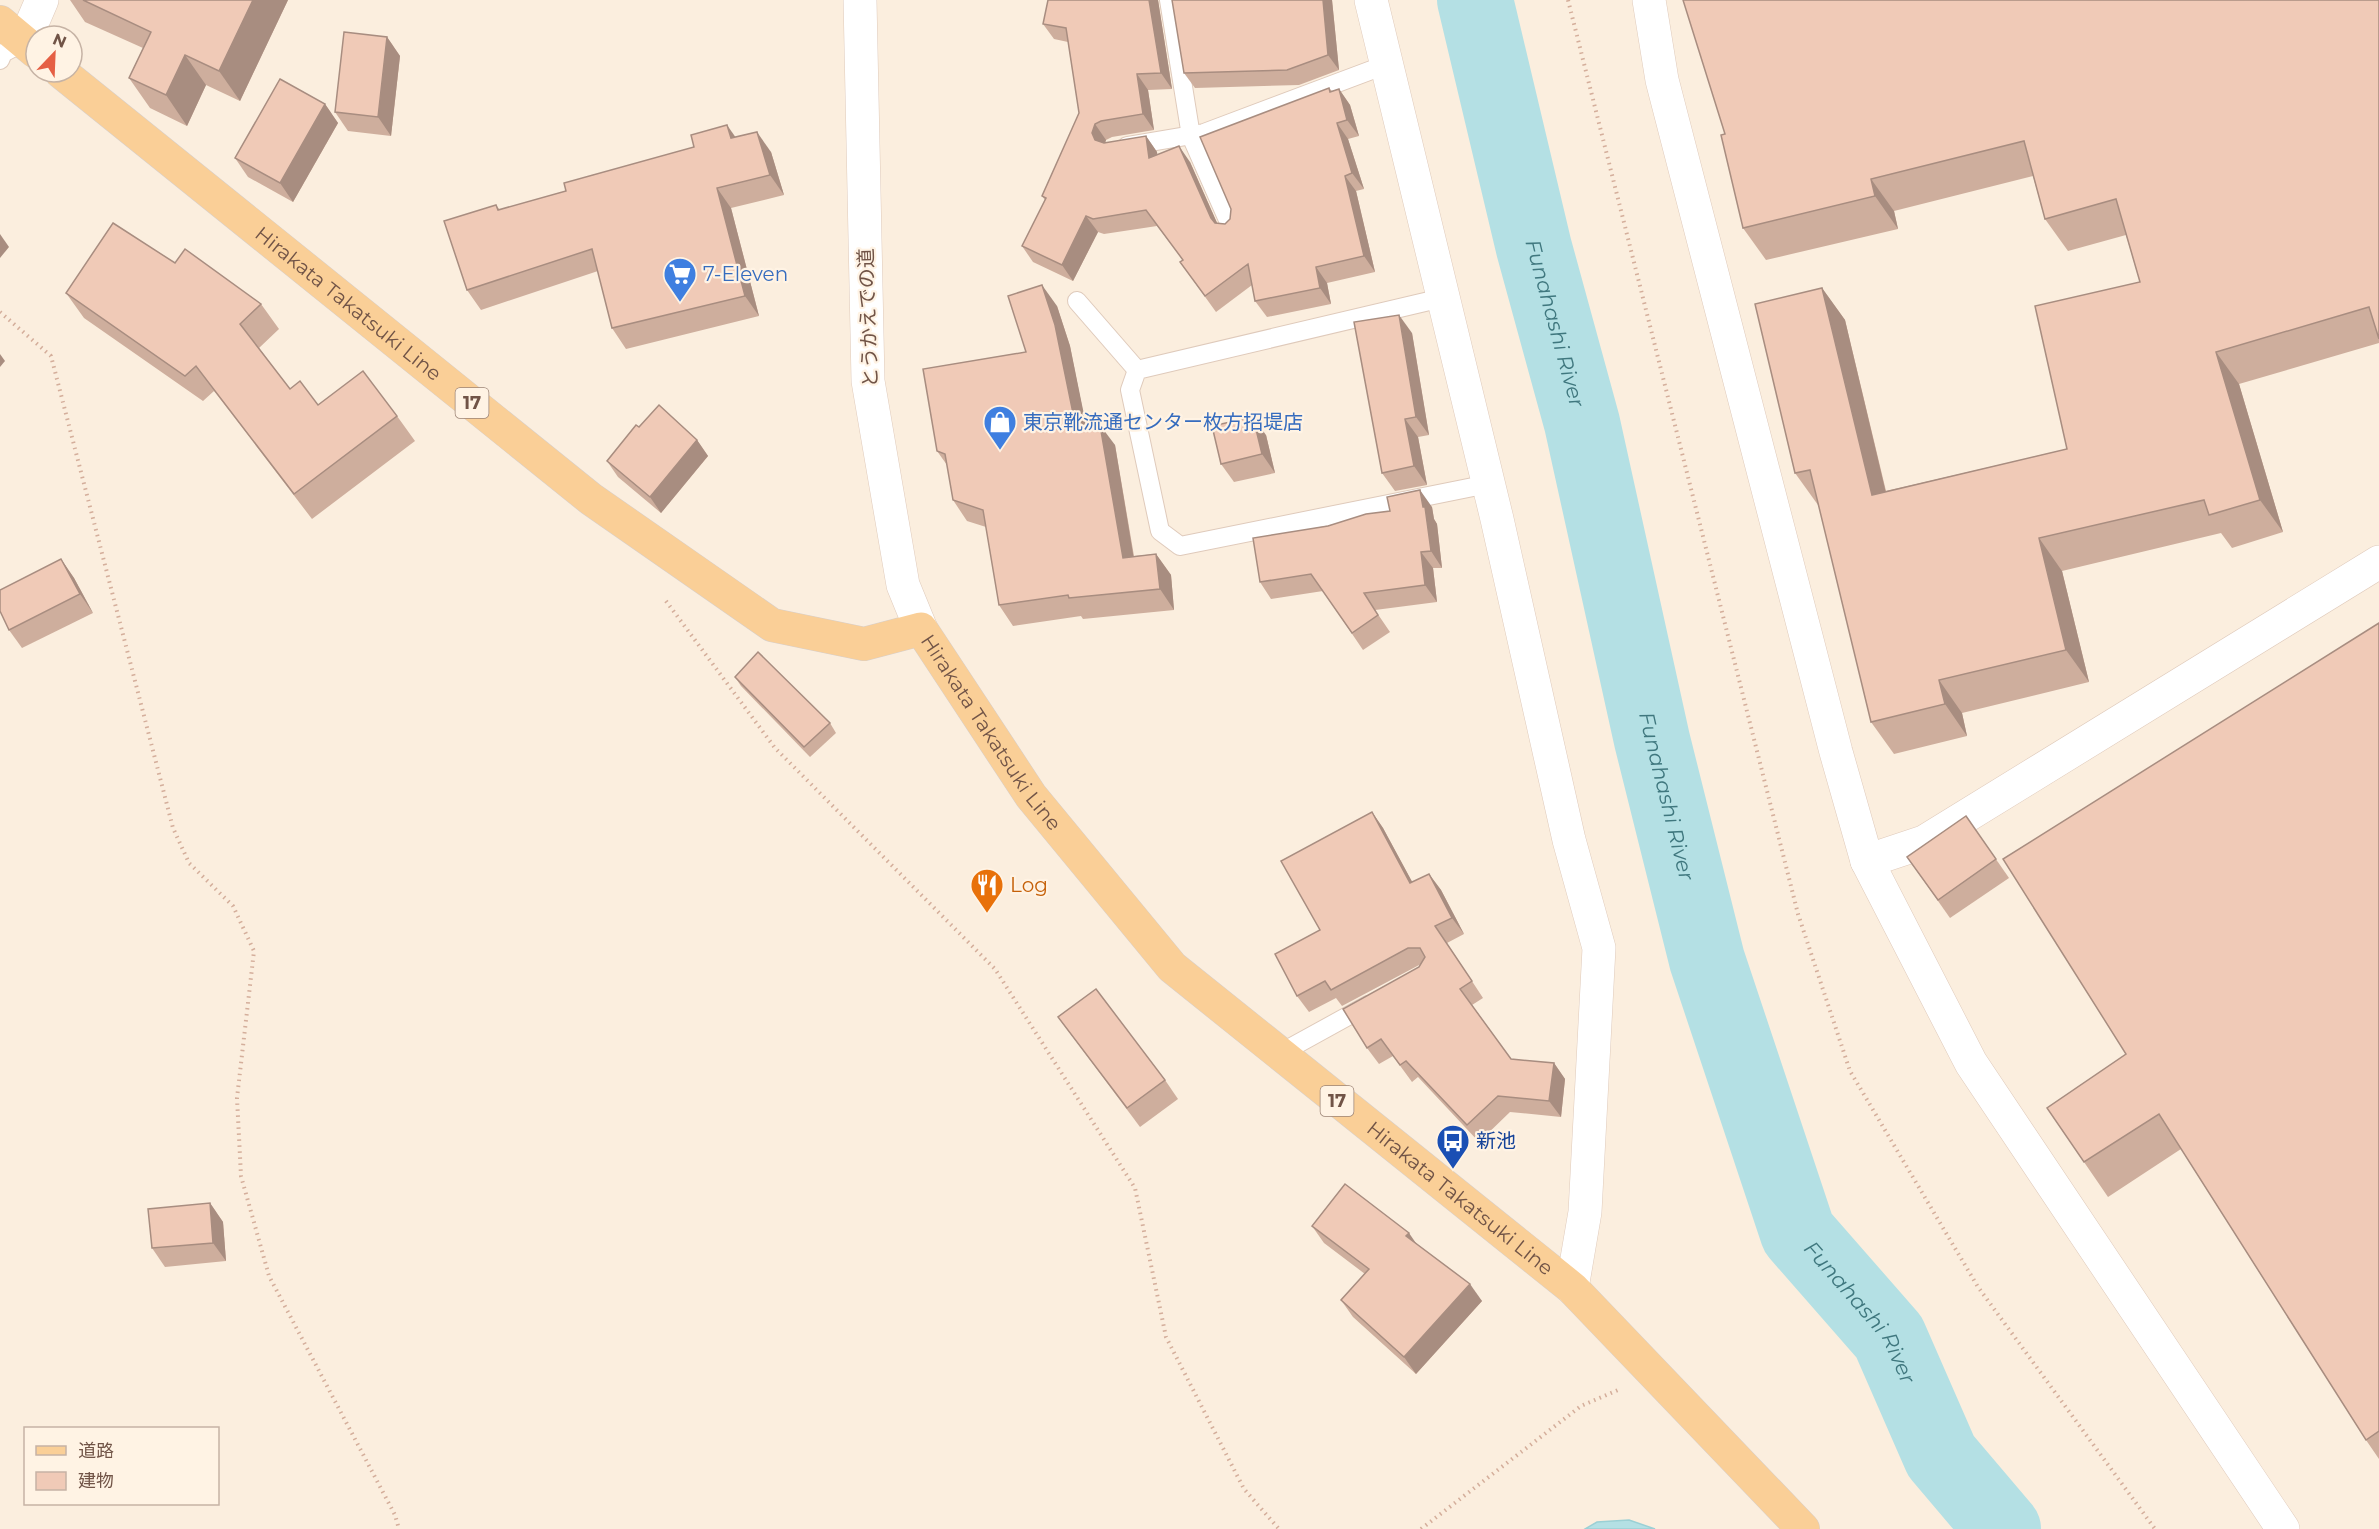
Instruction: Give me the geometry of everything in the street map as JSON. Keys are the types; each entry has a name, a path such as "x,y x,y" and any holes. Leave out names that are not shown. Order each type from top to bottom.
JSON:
{"main road":[{"name":"Hirakata Takatsuki Line","path":"76,84 591,499 771,625 864,644 921,629 1031,796 1172,967 1572,1288 1803,1529"}],"street":[{"path":"15,44 42,0"},
{"name":"とうかえでの道","path":"860,0 868,381 903,585 921,629"},
{"path":"1371,0 1488,484 1569,840 1599,948 1585,1212 1572,1288"},
{"path":"1649,0 1662,80 1836,752 1867,861 1971,1063 2283,1529"},
{"path":"1867,861 1924,842 2379,562"}],"lane":[{"path":"1169,0 1191,136 1232,229"},
{"path":"1114,148 1191,136 1385,65"},
{"path":"1137,370 1442,298"},
{"path":"1077,301 1137,370"},
{"path":"1137,370 1130,390 1160,531 1180,546 1488,484"},
{"path":"1279,1054 1383,997"}],"path":[{"path":"1568,0 1798,914 1850,1071 1978,1287 2155,1529"},
{"path":"0,312 51,356 173,828 189,863 233,906 254,951 237,1098 241,1176 269,1276 396,1515 399,1529"},
{"path":"662,595 775,748 995,969 1135,1188 1166,1336 1244,1489 1279,1529"},
{"path":"1421,1529 1581,1406 1654,1374"}],"water":[{"path":"1629,1520 1655,1529 1585,1529 1597,1522"}],"building":[{"path":"83,0 253,0 219,71 185,55 166,95 129,78 151,32"},
{"path":"1048,0 1149,0 1161,73 1137,74 1143,114 1101,121 1095,124 1092,133 1095,140 1104,143 1146,136 1149,158 1179,146 1215,223 1225,224 1230,219 1231,209 1200,137 1329,88 1330,92 1339,89 1347,120 1337,123 1352,173 1345,176 1364,256 1316,267 1320,288 1255,301 1248,264 1205,296 1180,262 1183,260 1146,210 1093,219 1086,216 1062,265 1022,246 1046,198 1042,196 1079,113 1066,28 1043,24"},
{"path":"1172,0 1323,0 1328,55 1287,70 1184,73"},
{"path":"1683,0 2379,0 2379,339 2369,307 2216,352 2260,500 2209,515 2204,500 2039,538 2066,650 1939,680 1945,704 1871,722 1810,470 1795,473 1755,304 1822,288 1872,495 2067,449 2035,306 2140,282 2116,199 2045,219 2024,141 1871,179 1875,196 1743,228 1721,135 1725,134"},
{"path":"344,32 387,37 378,117 335,112"},
{"path":"280,79 325,104 280,183 235,158"},
{"path":"727,125 731,138 757,132 770,175 717,188 745,296 612,328 592,249 467,290 444,221 496,205 498,210 566,191 564,183 694,147 691,135"},
{"path":"113,223 175,263 185,249 261,304 240,324 290,389 300,381 318,405 363,371 397,416 294,494 196,366 185,376 66,293"},
{"path":"1042,285 1055,325 1076,428 1100,425 1123,558 1156,554 1160,589 1069,598 1068,595 999,605 983,510 953,500 945,454 937,451 923,369 1026,352 1008,296"},
{"path":"1399,315 1416,417 1405,419 1414,466 1382,473 1354,322"},
{"path":"659,405 697,440 650,497 607,461 636,425 639,427"},
{"path":"1253,417 1262,454 1221,464 1212,426"},
{"path":"1420,490 1423,507 1425,507 1431,551 1421,552 1425,585 1364,593 1378,615 1352,633 1311,574 1260,582 1253,538 1328,526 1366,514 1390,511 1387,497"},
{"path":"61,559 80,594 9,630 0,611 0,590"},
{"path":"2379,623 2379,1431 2366,1440 2159,1114 2084,1162 2047,1108 2126,1054 2003,859"},
{"path":"758,652 830,723 804,747 735,677"},
{"path":"1372,812 1410,883 1429,874 1452,918 1435,926 1472,981 1460,989 1511,1059 1554,1063 1549,1101 1498,1096 1467,1125 1406,1061 1400,1065 1381,1039 1367,1048 1343,1009 1419,967 1425,957 1420,948 1408,948 1331,990 1325,981 1297,996 1275,954 1320,930 1281,861"},
{"path":"1966,816 1996,859 1938,900 1907,857"},
{"path":"1096,989 1165,1080 1127,1108 1058,1017"},
{"path":"1345,1184 1409,1233 1406,1236 1470,1284 1404,1357 1341,1300 1369,1269 1312,1226"},
{"path":"210,1203 213,1243 152,1248 148,1209"}],"waterway":[{"name":"Funahashi River","path":"1475,0 1534,248 1582,423 1652,740 1707,960 1798,1233 1889,1337 1941,1456 2003,1529"}],"place":[{"name":"7-Eleven","path":"680,303"},
{"name":"東京靴流通センター枚方招堤店","path":"1000,451"},
{"name":"Log","path":"987,914"},
{"name":"新池","path":"1453,1170"}]}
